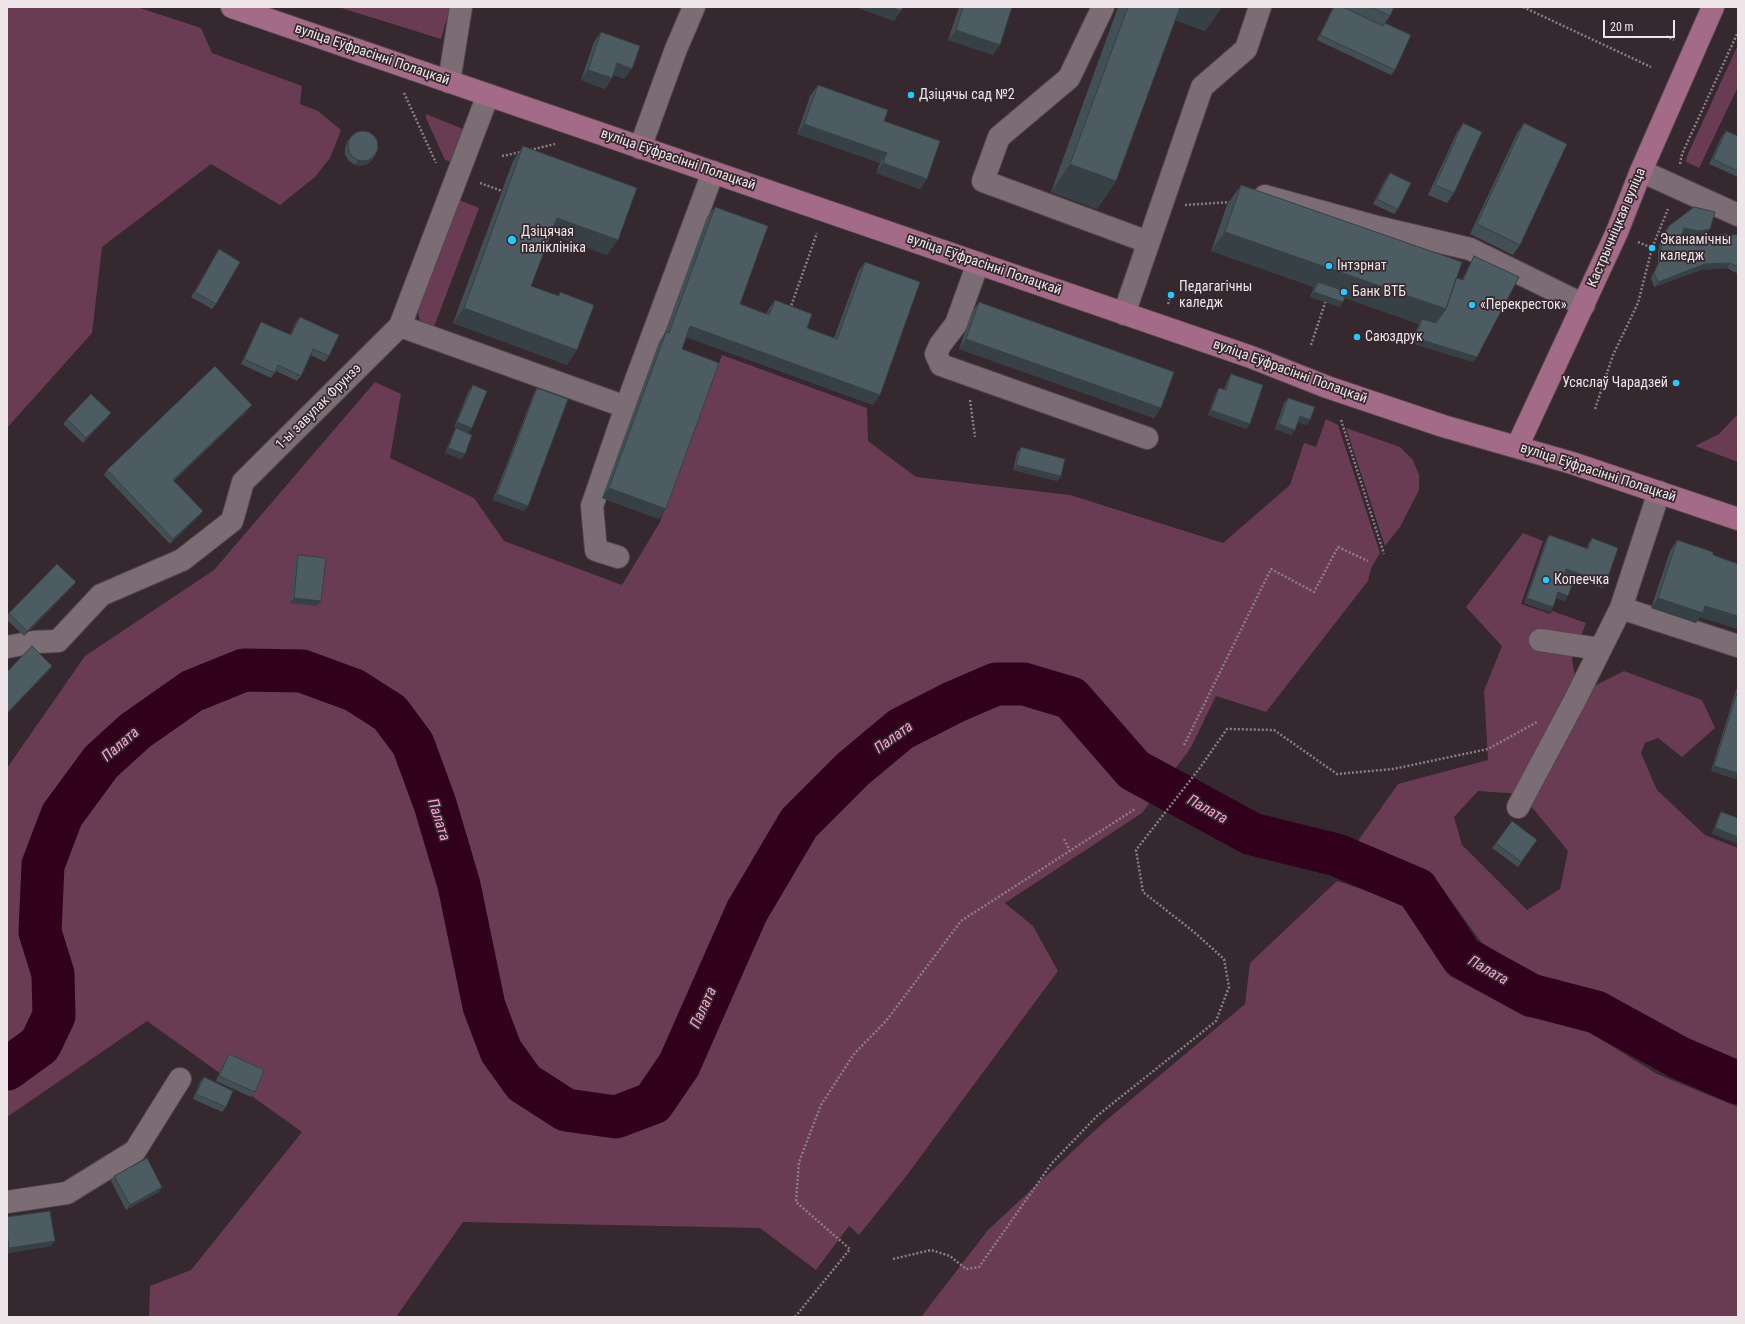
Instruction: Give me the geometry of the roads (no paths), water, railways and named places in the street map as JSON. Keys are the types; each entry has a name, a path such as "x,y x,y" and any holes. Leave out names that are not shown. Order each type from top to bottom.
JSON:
{"main road":[{"name":"вуліца Еўфрасінні Полацкай","path":"232,7 1251,357 1334,389 1443,426 1572,463 1738,519"},
{"name":"Кастрычніцкая вуліца","path":"1517,447 1617,232 1641,171 1713,7"}],"street":[{"path":"449,82 461,7"},
{"path":"640,148 676,49 694,7"},
{"path":"1103,7 1070,78 999,138 984,181 1148,242"},
{"path":"1124,314 1202,87 1246,49 1260,7"},
{"name":"1-ы завулак Фрунзэ","path":"7,647 34,642 58,641 101,595 182,560 232,521 243,482 400,326 488,95"},
{"path":"1641,171 1738,215"},
{"path":"618,557 596,550 592,506 626,407 713,172"},
{"path":"1262,195 1380,228 1470,250 1584,305"},
{"path":"978,263 956,324 940,345 936,354 941,365 1147,438"},
{"path":"400,326 626,407"},
{"path":"1518,807 1621,608 1659,492"},
{"path":"1621,608 1738,646"},
{"path":"1540,640 1600,649"},
{"path":"7,1202 67,1193 134,1151 180,1079"}],"waterway":[{"name":"Палата","path":"7,1069 40,1045 54,1016 53,974 40,932 43,865 62,815 101,762 135,731 192,691 244,670 302,671 354,690 390,713 413,744 435,804 459,885 484,1006 501,1051 524,1083 566,1110 616,1117 653,1103 679,1065 747,911 799,823 853,769 901,729 954,702 996,684 1024,684 1071,698 1134,770 1252,834 1337,855 1417,889 1462,957 1531,995 1596,1012 1680,1058 1738,1083"}],"place":[{"name":"Дзіцячы сад №2","path":"911,95"},
{"name":"Дзіцячая паліклініка","path":"512,240"},
{"name":"Эканамічны каледж","path":"1652,248"},
{"name":"Інтэрнат","path":"1329,266"},
{"name":"Банк ВТБ","path":"1344,292"},
{"name":"Педагагічны каледж","path":"1171,295"},
{"name":"«Перекресток»","path":"1472,305"},
{"name":"Саюздрук","path":"1357,337"},
{"name":"Усяслаў Чарадзей","path":"1676,383"},
{"name":"Копеечка","path":"1546,580"}]}
